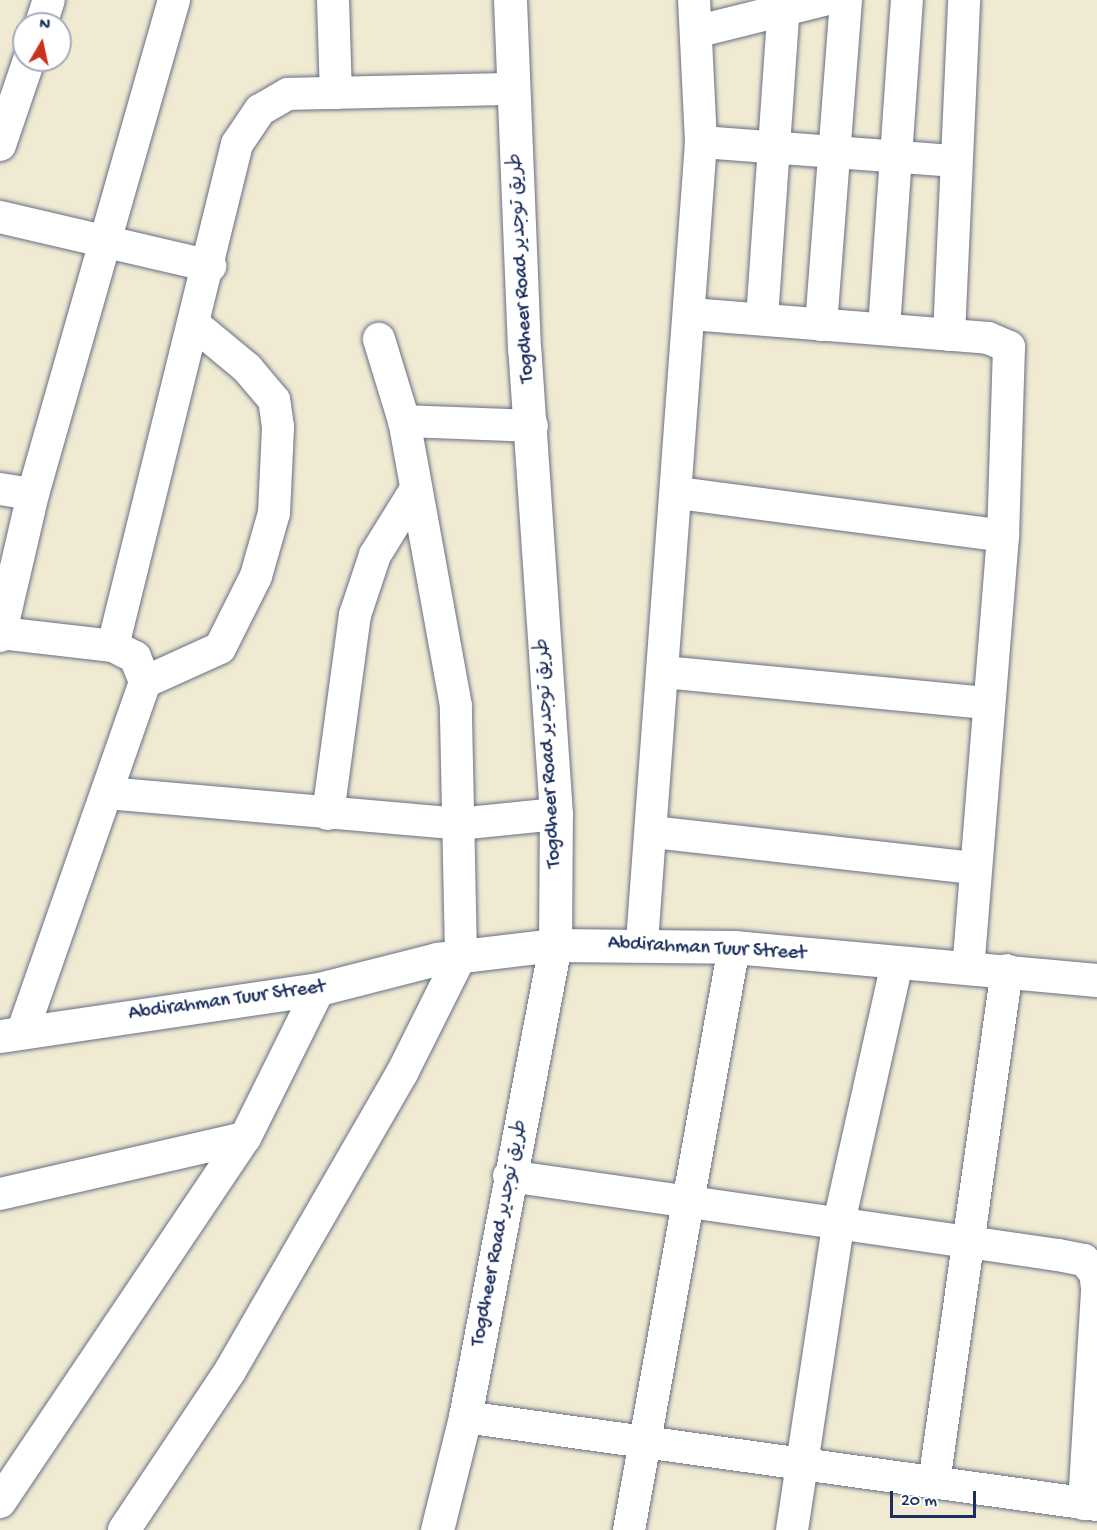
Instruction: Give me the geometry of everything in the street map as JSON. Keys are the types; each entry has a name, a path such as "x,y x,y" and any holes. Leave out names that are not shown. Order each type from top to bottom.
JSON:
{"street":[{"path":"11,1033 107,793 145,682 135,657 113,646 0,635 33,494 102,241 174,0"},
{"path":"333,0 336,93"},
{"name":"Togdheer Road طريق توجدير","path":"437,1530 465,1417 509,1176 555,945 556,814 532,426 510,0"},
{"path":"642,942 691,314 700,142 699,31 694,0"},
{"path":"699,31 783,7 823,0"},
{"path":"821,325 836,155 846,0"},
{"path":"884,328 894,157 907,0"},
{"path":"949,335 964,0"},
{"path":"762,318 783,7"},
{"path":"0,145 25,72"},
{"path":"113,646 210,266 237,144 260,110 288,94 513,89"},
{"path":"700,142 836,155 956,161"},
{"path":"0,217 210,266"},
{"path":"691,314 949,335 1005,343 1012,357 1002,536 986,703 968,967"},
{"path":"145,682 220,648 256,576 274,513 278,428 273,400 247,368 195,325"},
{"path":"124,1530 230,1371 402,1073 461,955 456,706 404,421 379,339"},
{"path":"404,421 532,426"},
{"path":"0,489 33,494"},
{"path":"328,813 355,615 375,555 416,489"},
{"path":"678,493 1002,536"},
{"path":"664,672 986,703"},
{"path":"107,793 458,824 556,814"},
{"path":"652,832 975,868"},
{"name":"Abdirahman Tuur Street","path":"11,1033 319,989 461,955 555,945 642,942 734,946 1097,980"},
{"path":"629,1530 643,1441 734,946"},
{"path":"792,1530 838,1227 897,963"},
{"path":"934,1483 969,1246 989,1072 1007,970"},
{"path":"0,1502 245,1138 319,989"},
{"path":"0,1194 245,1138"},
{"path":"465,1417 1090,1504 1097,1289 1095,1273 1084,1260 838,1227 509,1176"}]}
